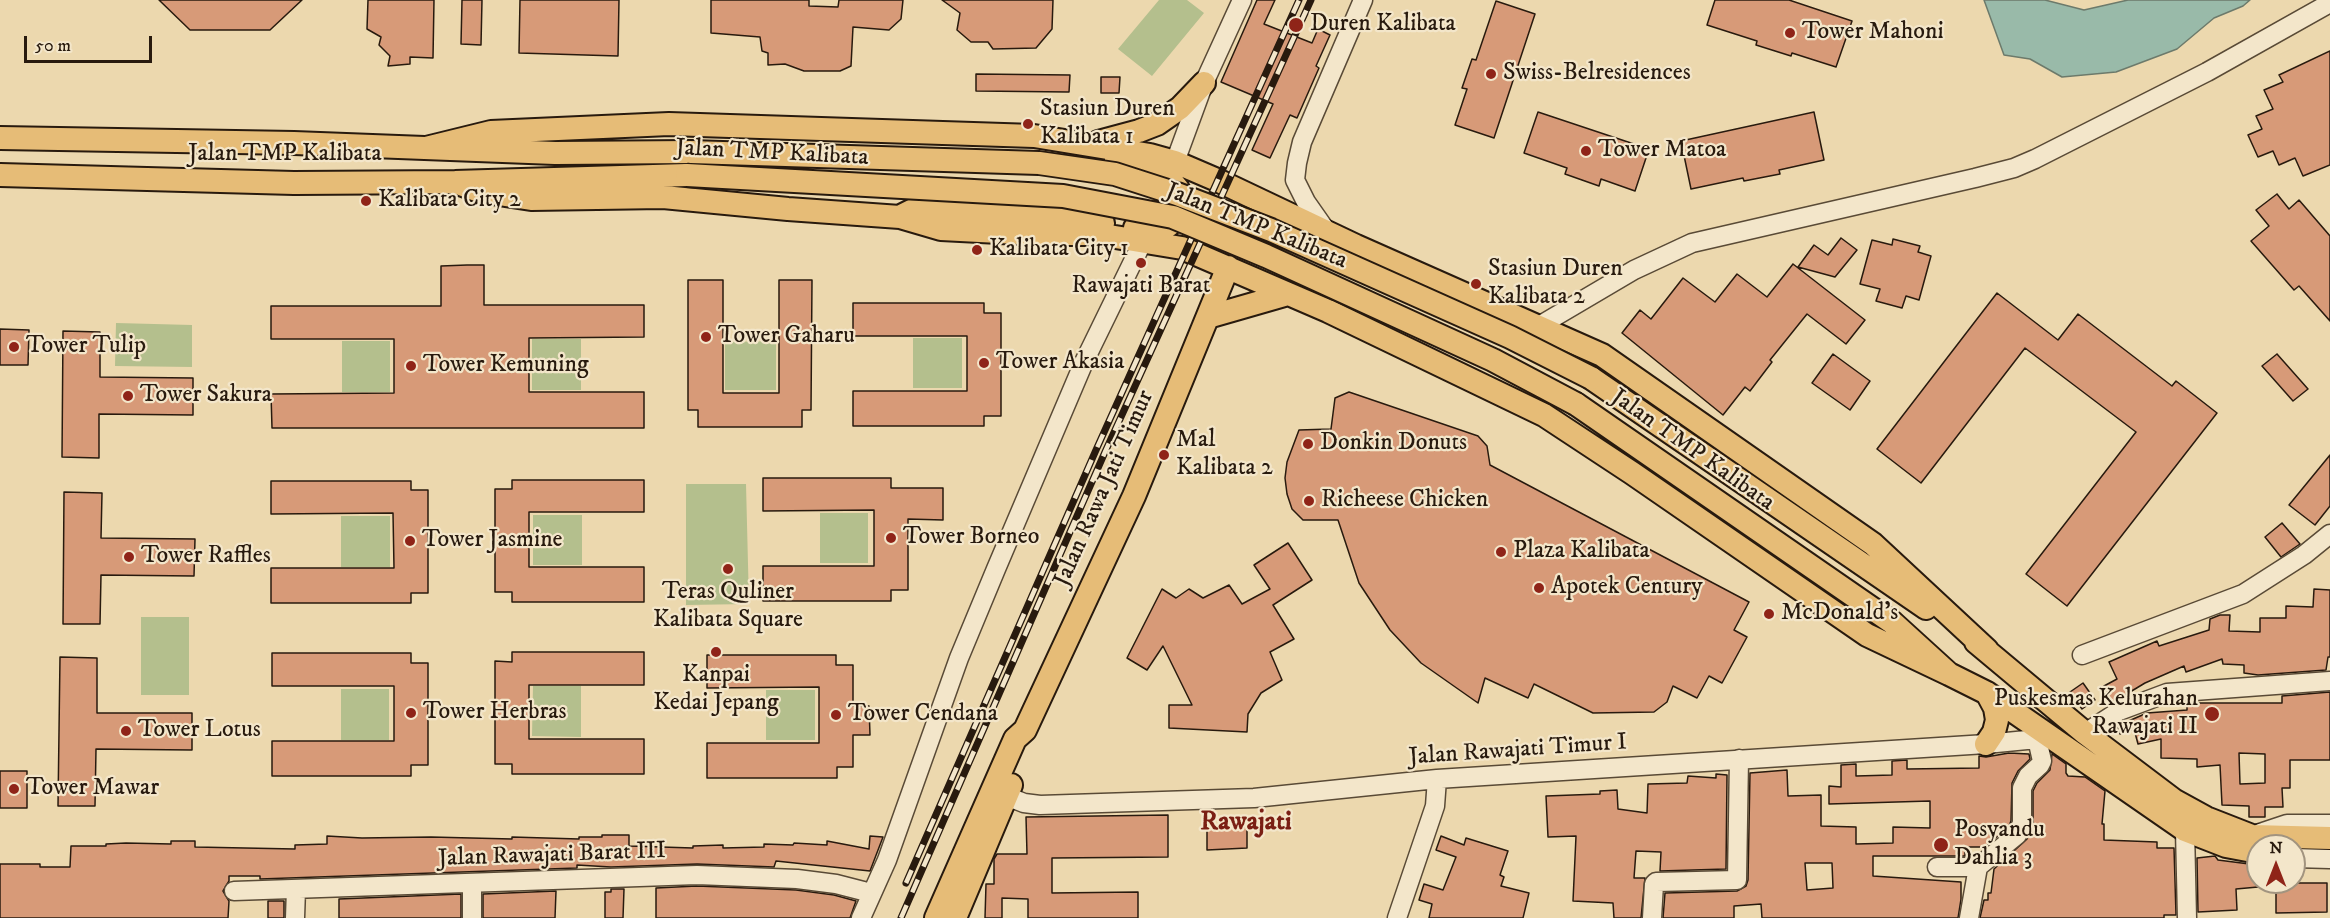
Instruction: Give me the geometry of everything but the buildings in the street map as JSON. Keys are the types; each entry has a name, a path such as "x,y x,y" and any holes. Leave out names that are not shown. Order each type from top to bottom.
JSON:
{"main road":[{"path":"1091,144 1157,124 1180,108 1204,83"},
{"path":"426,148 491,132 637,124 1034,136 1091,144 1175,162 1356,246 1602,355 1873,544 1987,650"},
{"name":"Jalan TMP Kalibata","path":"0,138 294,143 555,153 691,152 1039,163 1114,174 1271,230 1510,337 1591,378 1987,650 2085,733 2175,801 2246,839"},
{"path":"900,217 915,209 976,210 1057,216 1150,231 1161,231 1169,225 1178,201 1176,185 1161,176 1124,163 1091,144"},
{"name":"Jalan TMP Kalibata","path":"0,175 233,183 455,182 687,175 1063,196 1173,217 1266,256 1482,355 1576,404 1893,623 1949,674 1987,693 2043,736 2185,830 2226,846 2246,845"},
{"path":"455,182 479,191 531,199 663,197 900,217 941,229 1038,234 1097,234 1182,248 1328,311 1544,415 1867,635 1949,674"},
{"path":"1328,311 1345,308 1354,300 1368,270 1366,260 1356,246"},
{"name":"Jalan Rawa Jati Timur","path":"936,918 1027,741 1025,730 1136,492 1228,267"},
{"path":"1422,357 1418,345 1419,326 1429,303 1434,296 1442,292 1461,292"},
{"path":"1208,317 1288,294"},
{"path":"1986,744 1994,732 1997,720 1995,708 1987,693"},
{"name":"Jalan Rawa Jati Timur","path":"955,918 1000,793"},
{"name":"Jalan TMP Kalibata","path":"2306,847 2324,848"},
{"name":"Jalan TMP Kalibata","path":"2306,852 2324,848"}],"street":[{"path":"1175,162 1204,83 1242,0"},
{"path":"1327,232 1306,202 1295,180 1297,163 1302,142 1363,0"},
{"path":"1539,326 1634,270 1692,243 2014,168 2197,78 2330,3"},
{"path":"861,918 886,860 959,658 996,569 1084,362 1143,241"},
{"path":"2082,655 2242,594 2304,555 2330,534"},
{"path":"2085,733 2120,711 2167,693 2330,681"},
{"path":"1937,867 1977,867 2017,835 2022,823 2022,788 2028,776 2042,761 2043,736"},
{"name":"Jalan Rawajati Timur I","path":"1000,793 1024,803 1040,805 1254,798 1437,779 1986,744 2043,736"},
{"path":"1652,918 1656,882 1737,880 1739,759"},
{"path":"1396,918 1435,806 1437,779"},
{"name":"Jalan TMP Kalibata","path":"2271,834 2287,824 2330,824"},
{"path":"2185,830 2187,918"},
{"path":"1969,918 1977,867"},
{"name":"Jalan Rawajati Barat III","path":"234,891 697,874 817,882 871,893"},
{"path":"472,884 472,918"},
{"path":"295,918 296,889"}],"green space":[{"path":"1159,0 1187,0 1204,13 1152,76 1118,49"},
{"path":"116,323 192,325 192,367 115,366"},
{"path":"913,338 962,338 962,388 913,388"},
{"path":"532,339 581,339 581,390 532,390"},
{"path":"342,341 390,341 390,392 342,392"},
{"path":"776,341 776,390 725,390 725,342"},
{"path":"686,484 746,484 749,604 686,605"},
{"path":"820,513 868,513 868,563 820,563"},
{"path":"533,515 582,515 582,565 533,565"},
{"path":"341,516 390,516 390,567 341,567"},
{"path":"141,617 189,617 189,695 141,695"},
{"path":"533,686 581,686 581,737 532,736"},
{"path":"341,689 389,689 389,740 341,740"},
{"path":"766,690 815,690 815,740 766,740"}],"shaded area":[{"path":"1984,0 2045,0 2084,10 2128,0 2250,0 2243,6 2214,18 2177,49 2116,72 2062,77 2030,59 2004,55"}],"railway":[{"path":"906,883 1096,450 1299,0"},
{"path":"901,918 1105,452 1311,0"}],"place":[{"name":"Duren Kalibata","path":"1296,25"},
{"name":"Tower Mahoni","path":"1790,33"},
{"name":"Swiss-Belresidences","path":"1491,74"},
{"name":"Stasiun Duren Kalibata 1","path":"1028,124"},
{"name":"Tower Matoa","path":"1586,151"},
{"name":"Kalibata City 2","path":"366,201"},
{"name":"Kalibata City 1","path":"977,250"},
{"name":"Rawajati Barat","path":"1141,263"},
{"name":"Stasiun Duren Kalibata 2","path":"1476,284"},
{"name":"Tower Gaharu","path":"706,337"},
{"name":"Tower Tulip","path":"14,347"},
{"name":"Tower Akasia","path":"984,363"},
{"name":"Tower Kemuning","path":"411,366"},
{"name":"Tower Sakura","path":"128,396"},
{"name":"Donkin Donuts","path":"1308,444"},
{"name":"Mal Kalibata 2","path":"1164,455"},
{"name":"Richeese Chicken","path":"1309,501"},
{"name":"Tower Borneo","path":"891,538"},
{"name":"Tower Jasmine","path":"410,541"},
{"name":"Plaza Kalibata","path":"1501,552"},
{"name":"Tower Raffles","path":"129,557"},
{"name":"Teras Quliner Kalibata Square","path":"728,569"},
{"name":"Apotek Century","path":"1539,588"},
{"name":"McDonald's","path":"1769,614"},
{"name":"Kanpai Kedai Jepang","path":"716,652"},
{"name":"Tower Herbras","path":"411,713"},
{"name":"Puskesmas Kelurahan Rawajati II","path":"2212,714"},
{"name":"Tower Cendana","path":"836,715"},
{"name":"Tower Lotus","path":"126,731"},
{"name":"Tower Mawar","path":"14,789"},
{"name":"Posyandu Dahlia 3","path":"1941,845"}],"district":[{"name":"Rawajati","path":"1246,823"}]}
